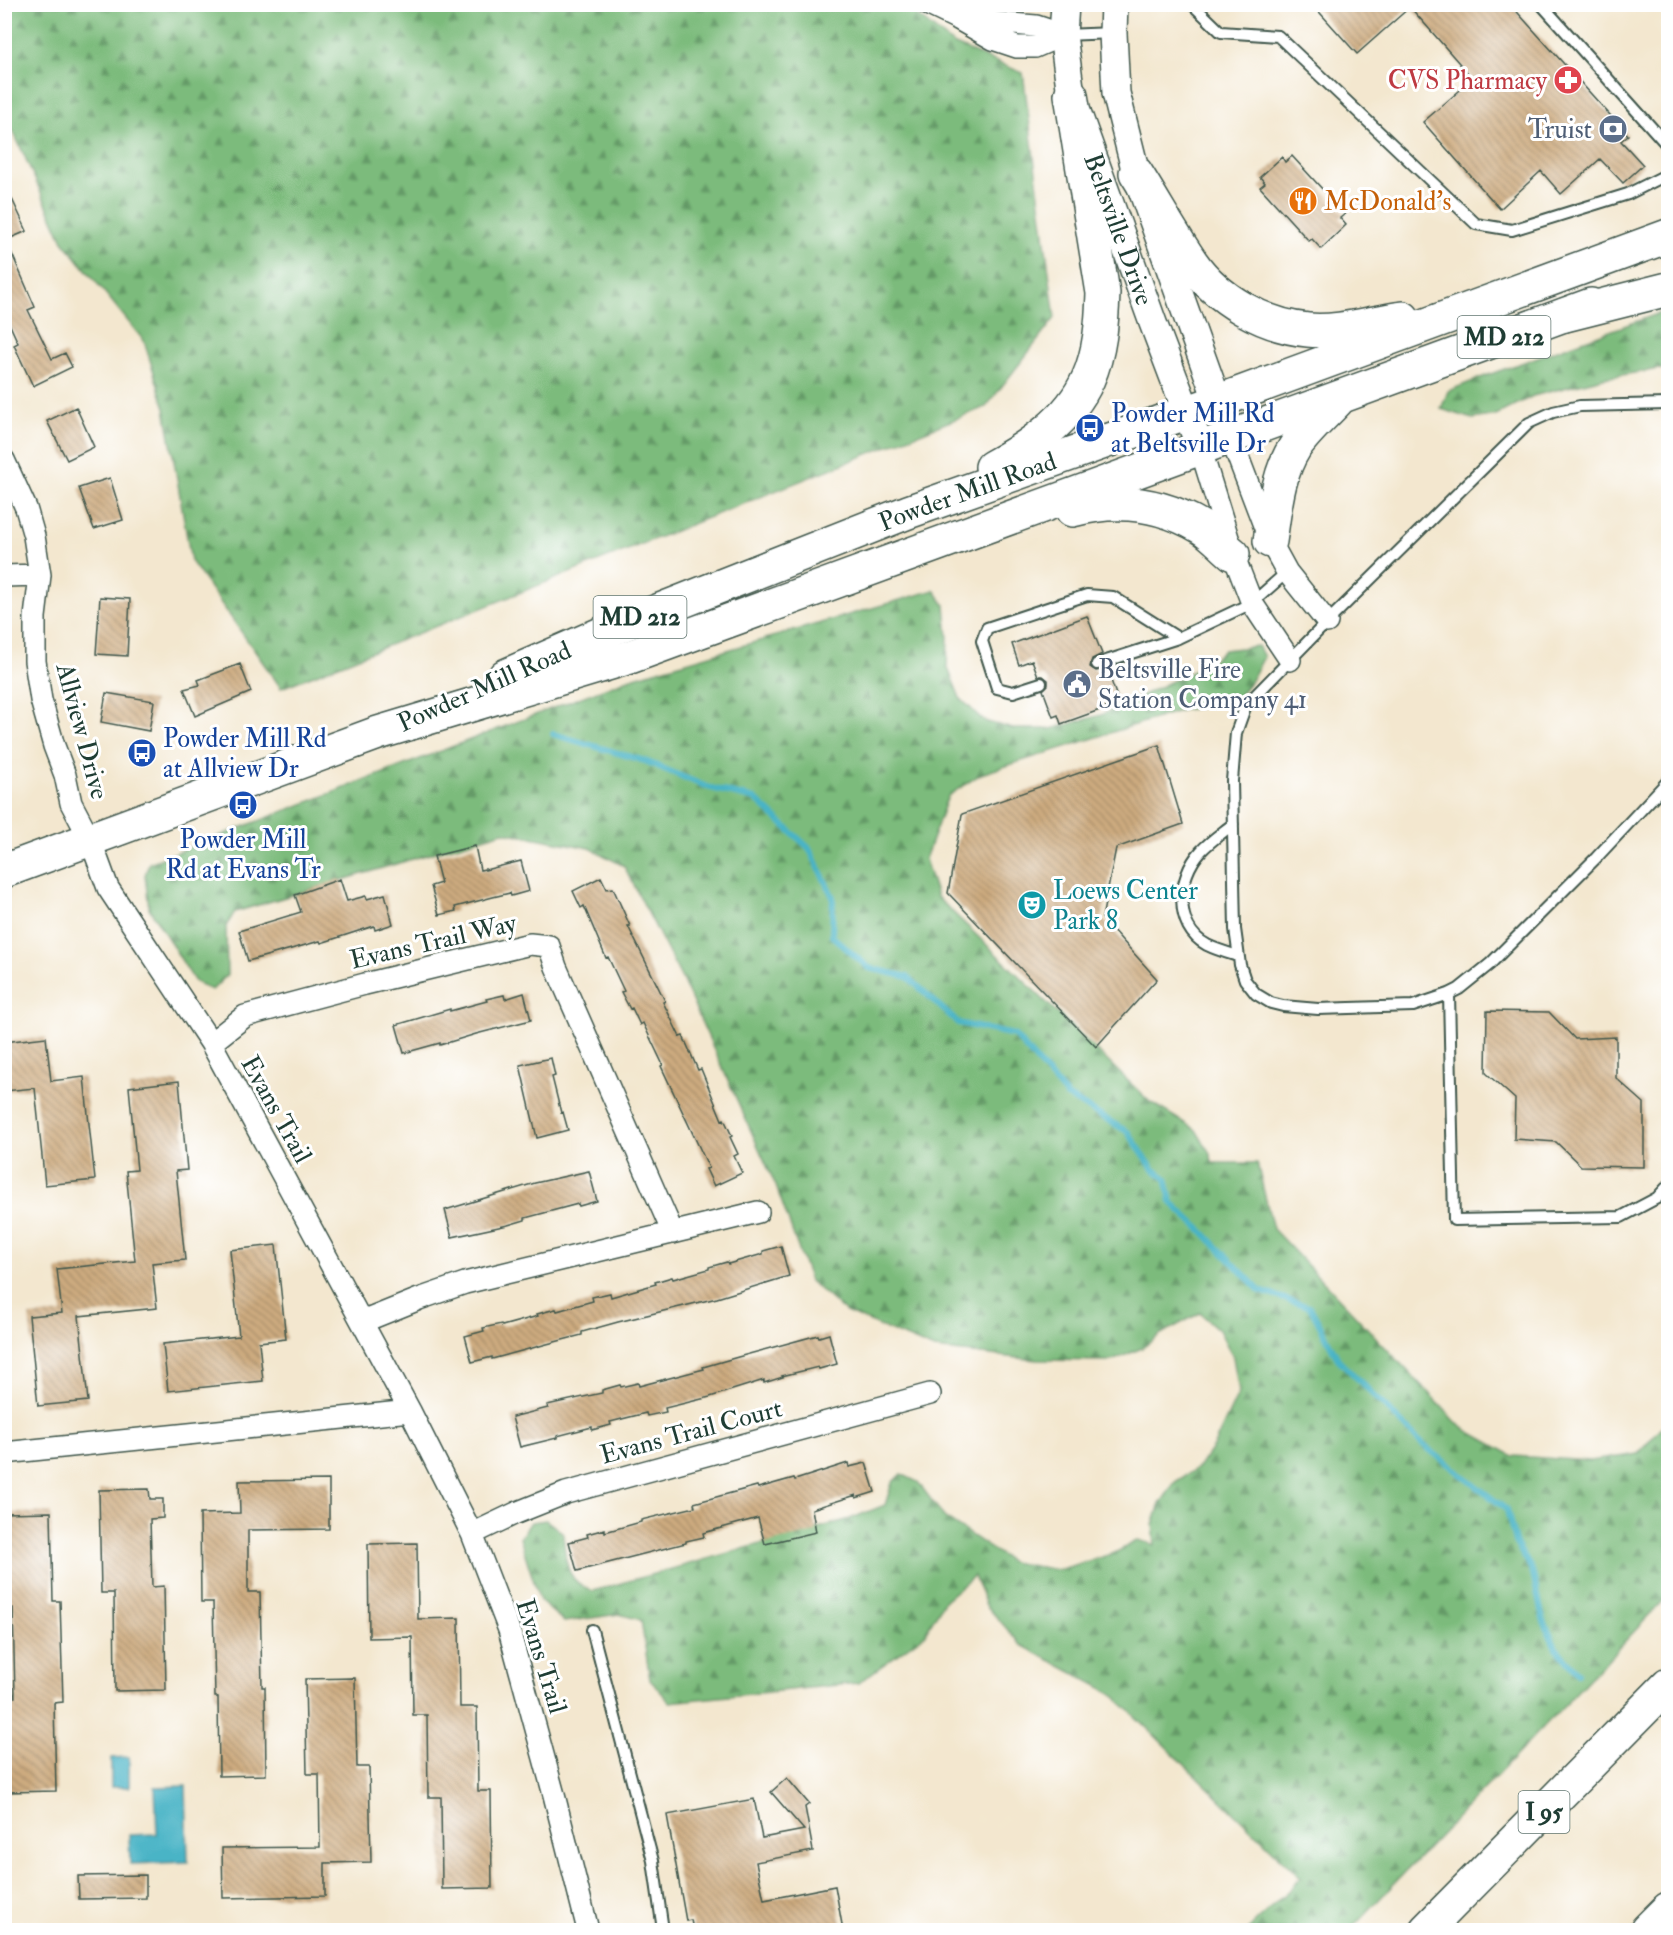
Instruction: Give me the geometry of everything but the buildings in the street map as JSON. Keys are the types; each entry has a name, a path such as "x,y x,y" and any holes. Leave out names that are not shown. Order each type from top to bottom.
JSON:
{"main road":[{"path":"908,512 1014,455 1045,434 1074,402 1088,379 1096,355 1102,323 1103,293 1071,95"},
{"path":"1136,173 1192,264 1214,288 1235,304 1260,317 1287,327 1336,329 1465,311"},
{"name":"Powder Mill Road","path":"378,733 617,627 908,512 1219,402 1668,236"},
{"name":"Powder Mill Road","path":"4,871 378,733 627,658 1668,277"},
{"path":"1565,315 1668,289"},
{"path":"1270,542 1277,492 1284,470 1296,446 1340,398"},
{"path":"920,550 1092,504 1125,502 1155,508 1202,528 1233,554"},
{"name":"I 95","path":"1426,1930 1666,1687"},
{"path":"1647,1930 1668,1909"}],"street":[{"path":"927,4 958,19 1036,26 1064,35"},
{"name":"Beltsville Drive","path":"1065,4 1064,35 1071,95 1200,447"},
{"name":"Beltsville Drive","path":"1113,4 1116,93 1136,173 1230,436"},
{"path":"1230,436 1270,542 1287,572 1328,622"},
{"path":"1200,447 1233,554 1252,603 1290,660"},
{"name":"Allview Drive","path":"4,460 9,485 26,508 34,536 40,575 35,617 35,661 41,700 65,775 71,803 90,839"},
{"path":"4,576 40,575"},
{"name":"Evans Trail","path":"90,839 108,888 211,1043 410,1411 472,1534 509,1630 588,1930"},
{"name":"Evans Trail Way","path":"211,1043 244,1016 530,944 549,946 556,967 673,1233"},
{"path":"362,1322 465,1283 758,1212"},
{"name":"Evans Trail Court","path":"472,1534 566,1493 930,1394"},
{"path":"4,1453 410,1411"}],"lane":[{"path":"1192,4 1221,32 1278,36 1476,224 1512,230 1628,194 1668,174"},
{"path":"1541,4 1668,146"},
{"path":"1064,35 1113,33"},
{"path":"1668,404 1580,406 1553,412 1529,423 1246,705 1236,733 1233,757 1235,930 1238,956 1245,980 1256,994 1271,1003 1318,1009 1413,1006 1449,994 1459,989 1490,964 1668,782"},
{"path":"1096,664 1178,638 1252,603 1287,572"},
{"path":"1041,683 1013,692 997,688 982,641 987,627 1087,595 1113,597 1178,638"},
{"path":"1233,824 1200,852 1190,867 1181,905 1185,923 1196,937 1207,945 1238,956"},
{"path":"1449,994 1454,1220 1621,1217 1657,1198 1668,1186"},
{"path":"592,1630 653,1861 663,1930"}],"green space":[{"path":"4,5 904,5 953,44 1023,73 1055,318 986,407 281,688 191,561 165,408 144,341 63,241 5,113"},
{"path":"1668,310 1668,370 1659,369 1603,378 1533,396 1496,415 1473,419 1441,409 1448,391"},
{"path":"934,590 945,605 948,637 947,666 960,698 984,721 1013,729 1051,729 1101,715 1208,664 1224,650 1258,646 1264,657 1250,682 1231,706 1182,710 981,774 948,796 925,859 937,897 1150,1102 1196,1130 1211,1155 1212,1163 1257,1163 1273,1229 1461,1427 1513,1456 1591,1461 1638,1454 1668,1420 1668,1596 1350,1930 1248,1930 1301,1878 1111,1693 1021,1645 986,1605 974,1576 945,1600 924,1635 858,1683 670,1702 650,1680 641,1620 619,1614 564,1622 540,1601 520,1538 531,1522 546,1520 563,1533 566,1560 572,1576 576,1582 593,1591 850,1519 885,1505 892,1483 901,1474 918,1482 944,1517 1011,1562 1058,1570 1115,1553 1138,1540 1155,1545 1153,1525 1160,1504 1175,1482 1199,1467 1214,1445 1239,1392 1233,1357 1219,1330 1200,1313 1161,1334 1142,1348 1112,1361 1037,1360 934,1349 846,1312 810,1281 776,1186 682,979 624,866 590,848 503,832 235,912 226,926 227,975 212,990 195,982 149,908 145,875 149,863 631,678"},
{"path":"5,1924 42,1924 42,1930 5,1930"}],"water":[{"path":"129,1757 129,1787 111,1787 111,1758"},
{"path":"186,1786 188,1862 130,1864 129,1835 157,1834 155,1787"}],"waterway":[{"path":"553,734 645,761 707,787 755,799 809,848 833,897 832,936 869,968 908,977 958,1023 1014,1035 1067,1096 1128,1132 1153,1169 1166,1178 1171,1202 1260,1291 1310,1307 1338,1359 1422,1444 1507,1510 1515,1542 1532,1570 1543,1619 1556,1648 1578,1673"}],"place":[{"name":"CVS Pharmacy","path":"1568,80"},
{"name":"Truist","path":"1613,129"},
{"name":"McDonald's","path":"1303,201"},
{"name":"Powder Mill Rd at Beltsville Dr","path":"1090,428"},
{"name":"Beltsville Fire Station Company 41","path":"1077,684"},
{"name":"Powder Mill Rd at Allview Dr","path":"142,753"},
{"name":"Powder Mill Rd at Evans Tr","path":"243,805"},
{"name":"Loews Center Park 8","path":"1032,905"}]}
